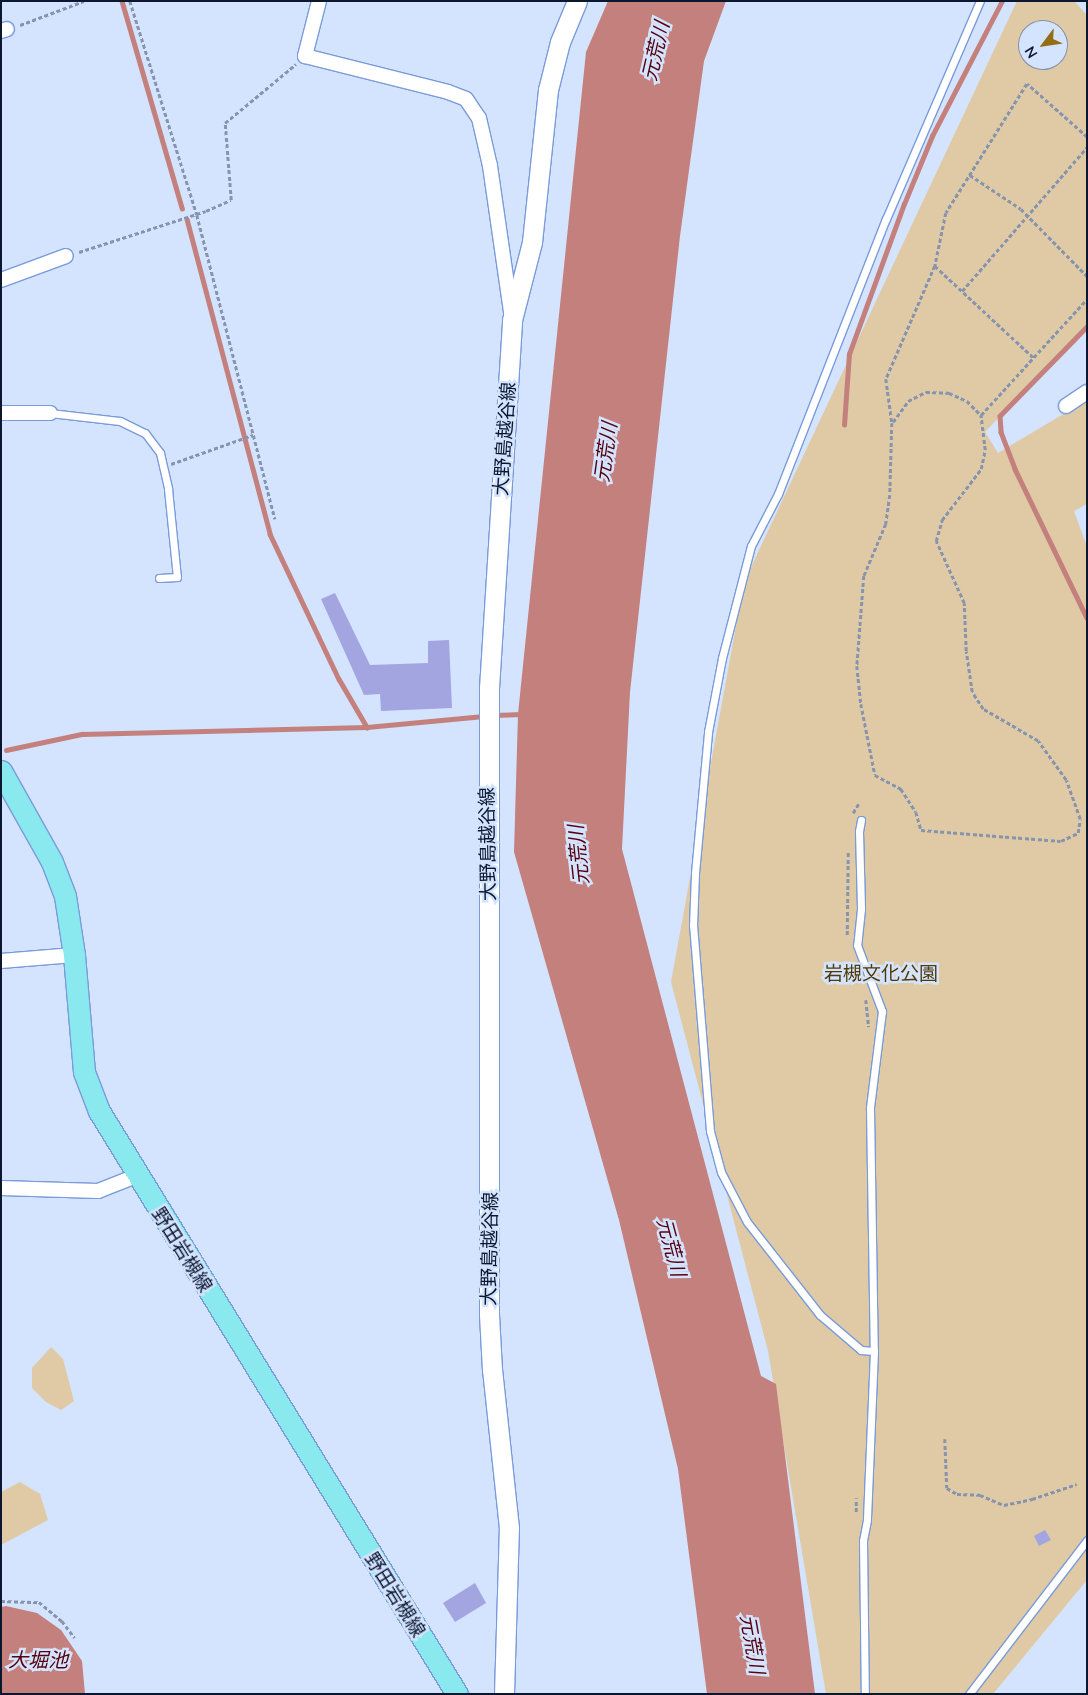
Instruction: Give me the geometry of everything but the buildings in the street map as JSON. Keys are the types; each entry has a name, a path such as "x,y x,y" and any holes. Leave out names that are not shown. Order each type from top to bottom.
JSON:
{"main road":[{"name":"大野島越谷線","path":"504,1694 509,1528 492,1370 489,1314 492,1110 487,774 489,688 512,320 532,242 548,90 560,42 577,1"},
{"name":"野田岩槻線","path":"1,772 52,862 65,896 74,955 84,1072 99,1111 136,1176 457,1694"}],"street":[{"path":"319,1 305,56 466,99 479,118 490,166 512,320"},
{"path":"1,280 66,256"},
{"path":"1066,406 1087,392"},
{"path":"1,412 50,413"},
{"path":"1,960 74,955"},
{"path":"1,1188 98,1191 136,1176"}],"lane":[{"path":"874,1351 861,1350 820,1315 747,1222 721,1172 710,1131 693,926 695,873 708,732 722,658 751,546 778,494 886,219 980,1"},
{"path":"50,413 120,421 145,433 160,453 177,577 159,578"},
{"path":"861,820 861,909 857,945 882,1010 870,1108 874,1351 867,1520 863,1541 865,1694"},
{"path":"968,1694 1087,1540"}],"path":[{"path":"4,30 84,1"},
{"path":"130,1 197,214 275,519"},
{"path":"66,256 197,214 231,200 226,123 305,56"},
{"path":"892,423 908,401 926,392 949,393 968,401 980,415 985,450 981,469 942,520 936,541 964,603 966,651 972,692 983,710 1038,741 1066,780 1080,819 1078,833 1061,841 921,830 916,812 901,789 875,775 861,704 857,666 864,576 886,524 890,495 892,423 886,379 935,266 946,213 1027,84 1087,137"},
{"path":"962,291 1087,147"},
{"path":"970,175 1021,209 1026,217 1087,276"},
{"path":"935,266 1033,357"},
{"path":"980,415 1087,299"},
{"path":"163,466 253,435"},
{"path":"852,819 859,803"},
{"path":"848,843 849,941"},
{"path":"866,994 870,1035"},
{"path":"945,1440 947,1488 957,1494 980,1495 1004,1504 1032,1499 1077,1484"},
{"path":"1,1601 28,1599 39,1602 62,1621 75,1638"}],"green space":[{"name":"岩槻文化公園","path":"1017,1 1074,1 1087,15 1087,325 985,432 998,453 1087,400 1087,504 1074,511 1087,547 1087,1580 993,1694 826,1694 768,1351 671,982 744,582"},
{"path":"51,1347 63,1359 74,1401 61,1410 46,1402 32,1388 32,1368"},
{"path":"20,1482 40,1494 48,1520 1,1545 1,1492"}],"water":[{"name":"元荒川","path":"608,1 726,1 704,61 680,236 630,692 622,849 761,1376 776,1384 815,1694 707,1694 678,1469 619,1220 514,852 518,714 586,52"},
{"name":"大堀池","path":"6,1606 37,1613 61,1630 82,1661 85,1694 1,1694 1,1607"}],"waterway":[{"path":"122,1 182,208"},
{"path":"844,425 849,354 904,204 932,136 1002,1"},
{"path":"187,219 270,534 339,679 367,727"},
{"path":"1087,327 1000,416 1001,432 1015,469 1087,618"},
{"path":"493,715 523,714"},
{"path":"6,750 82,734 367,727 483,716"}]}
